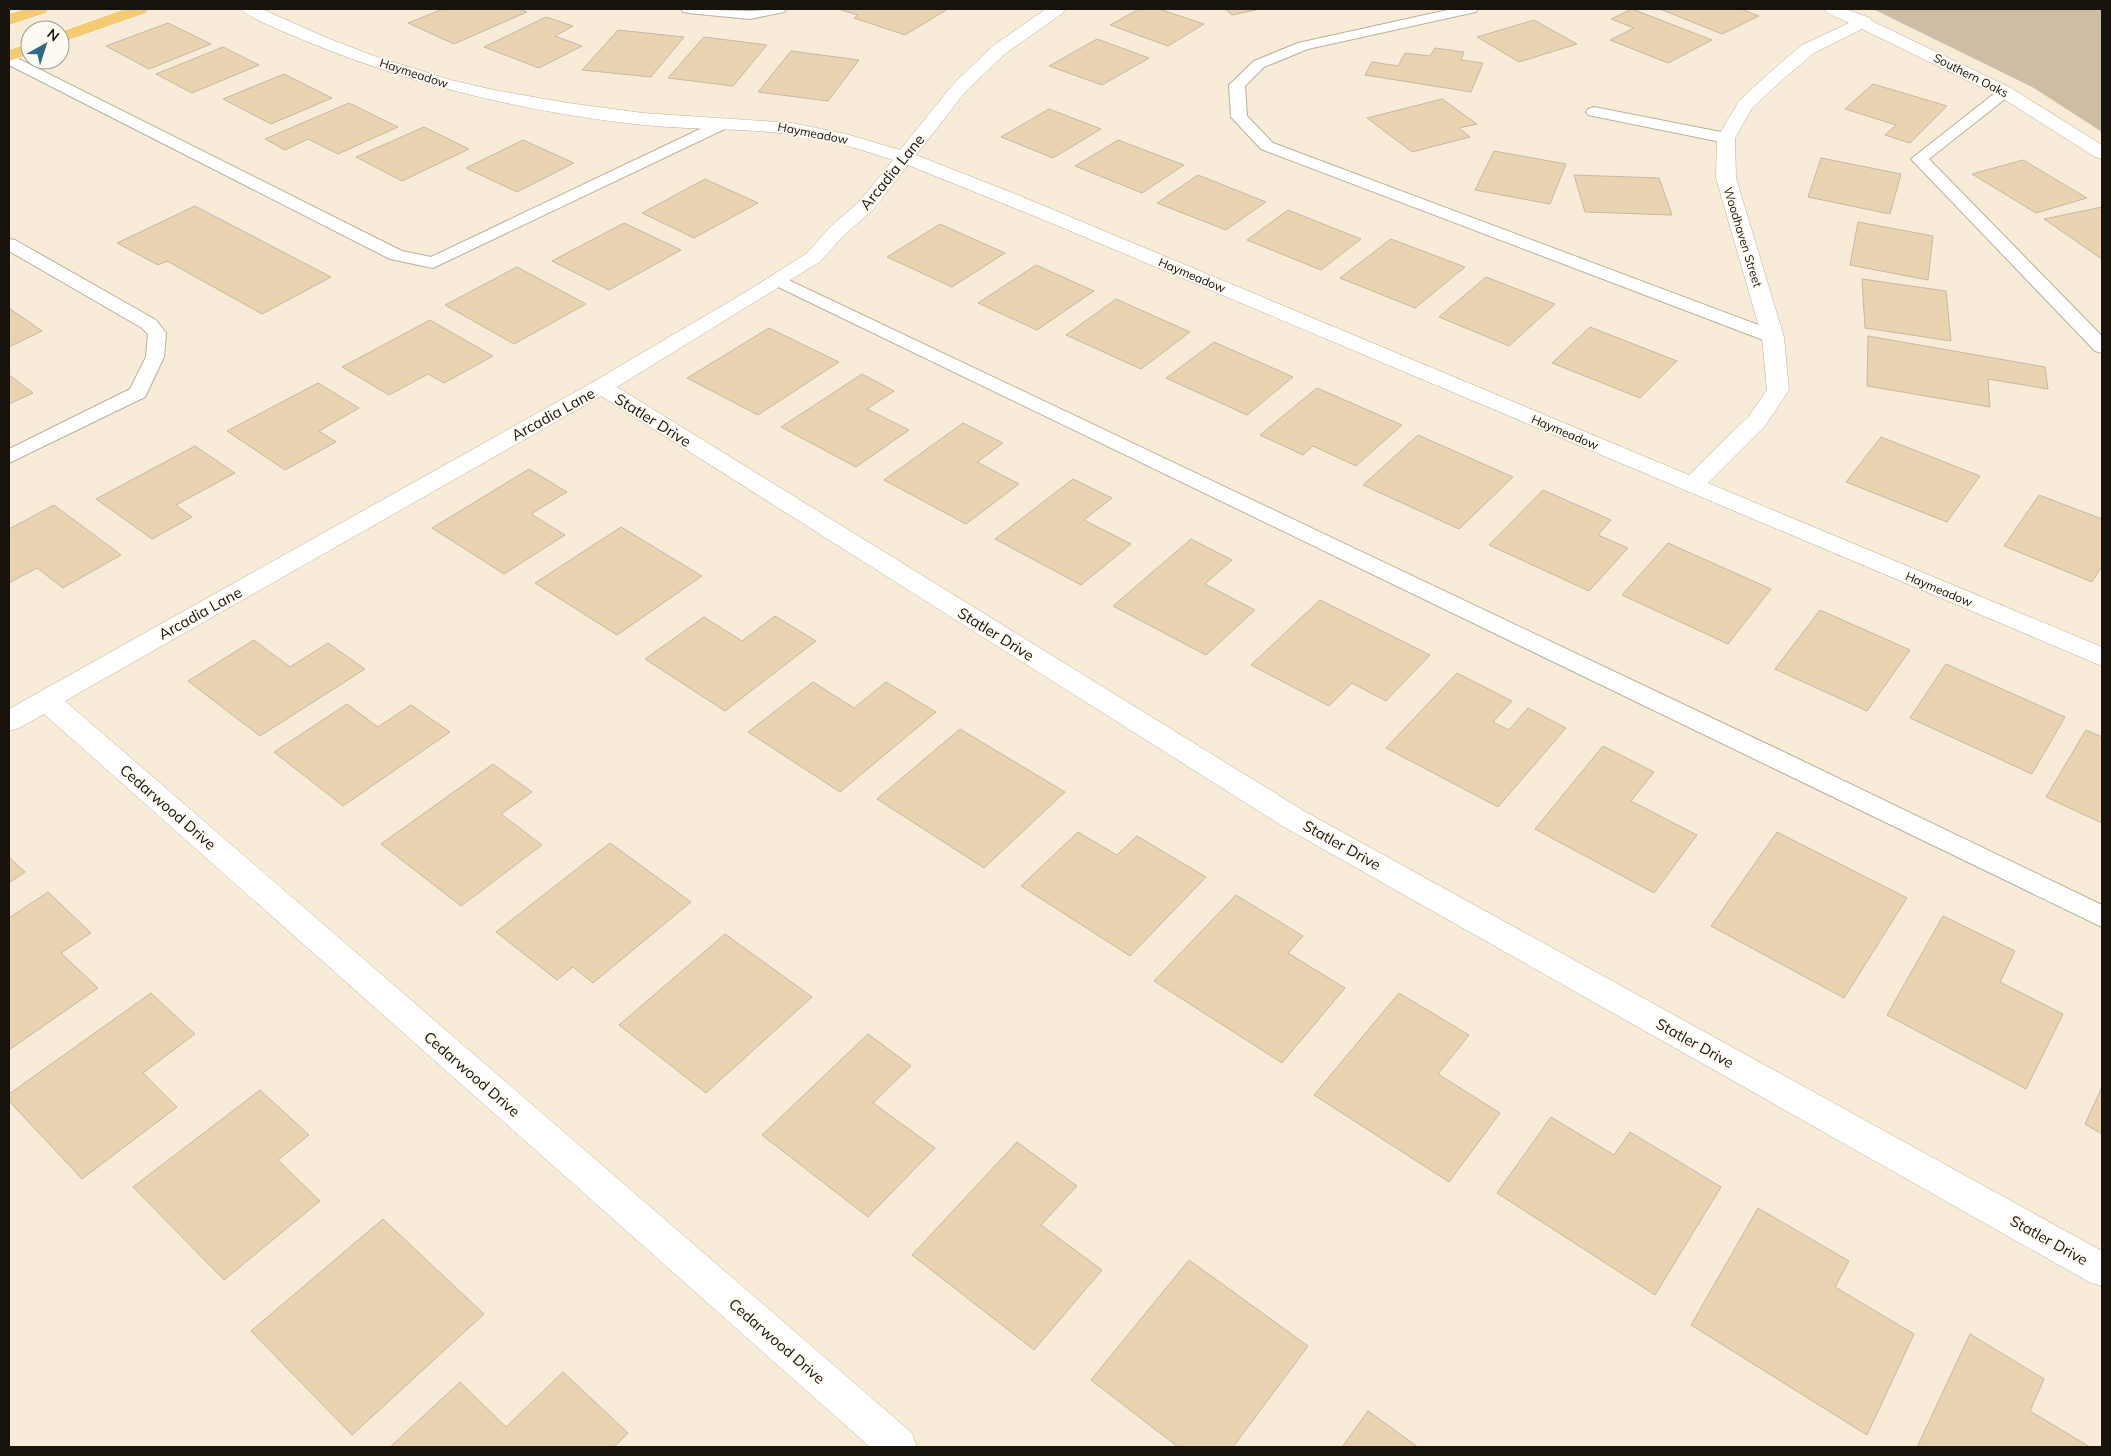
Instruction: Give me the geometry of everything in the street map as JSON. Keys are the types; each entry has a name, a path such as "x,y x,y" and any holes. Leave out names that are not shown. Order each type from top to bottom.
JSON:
{"main road":[{"path":"9,20 40,9"},
{"path":"70,34 140,9"}],"street":[{"name":"Haymeadow","path":"249,9 344,50 445,83 540,104 646,119 772,125 815,132 853,141 904,158 1068,223 2102,657"},
{"name":"Arcadia Lane","path":"9,721 601,387 814,257 837,231 866,206 967,81 1000,49 1057,9"},
{"name":"Southern Oaks","path":"1833,9 1864,22 2005,92 2102,153"},
{"name":"Woodhaven Street","path":"1692,485 1757,422 1778,390 1773,337 1726,178 1726,138 1745,105 1781,71 1808,49 1864,22"},
{"name":"Statler Drive","path":"601,387 1294,818 2102,1270"},
{"name":"Cedarwood Drive","path":"46,700 898,1447"}],"lane":[{"path":"688,9 750,15 779,9"},
{"path":"1471,9 1303,46 1259,64 1236,85 1239,117 1267,146 1773,337"},
{"path":"9,58 396,255 433,263 725,123"},
{"path":"2005,92 1919,159 2102,348"},
{"path":"1594,112 1726,138"},
{"path":"9,244 149,324 157,333 155,357 138,393 9,457"},
{"path":"778,280 2102,917"}],"shaded area":[{"path":"1873,9 2102,9 2102,132 2034,88"}],"building":[{"path":"443,9 519,9 527,12 454,44 408,23"},
{"path":"838,9 948,9 905,35 854,18 858,15"},
{"path":"1139,9 1159,9 1204,24 1168,46 1110,25"},
{"path":"1225,9 1260,9 1232,15"},
{"path":"1632,9 1712,40 1668,63 1610,40 1634,28 1611,19"},
{"path":"1660,9 1741,9 1759,16 1722,34"},
{"path":"546,17 573,26 555,36 582,46 539,68 484,47"},
{"path":"1534,20 1577,44 1519,62 1477,37"},
{"path":"168,23 211,44 149,69 106,46"},
{"path":"618,30 684,37 651,77 582,70"},
{"path":"704,37 767,45 733,86 668,78"},
{"path":"1097,39 1149,58 1102,85 1049,66"},
{"path":"223,47 259,65 192,93 156,74"},
{"path":"1435,48 1464,52 1461,60 1483,63 1471,92 1365,75 1372,62 1398,66 1405,53 1430,56"},
{"path":"791,51 859,60 828,101 758,92"},
{"path":"284,74 332,98 271,124 223,99"},
{"path":"1873,84 1947,106 1910,143 1885,135 1896,125 1845,109"},
{"path":"1442,99 1477,124 1459,128 1470,137 1412,152 1367,118"},
{"path":"349,103 398,127 338,154 308,139 285,150 265,139"},
{"path":"1049,109 1101,129 1053,158 1001,137"},
{"path":"424,127 469,149 402,181 356,157"},
{"path":"523,140 574,163 517,192 466,168"},
{"path":"1118,140 1184,165 1142,193 1075,166"},
{"path":"1494,151 1566,164 1550,204 1475,190"},
{"path":"1821,158 1901,174 1890,214 1808,197"},
{"path":"2023,160 2087,198 2036,213 1972,174"},
{"path":"1198,175 1266,202 1226,230 1157,203"},
{"path":"1574,175 1659,178 1672,215 1585,212"},
{"path":"705,179 758,203 694,238 642,213"},
{"path":"195,206 331,277 262,314 167,261 158,265 117,243"},
{"path":"2102,207 2102,259 2044,219"},
{"path":"1288,210 1361,239 1321,270 1247,240"},
{"path":"1858,222 1933,236 1928,280 1850,265"},
{"path":"624,223 681,250 609,290 552,261"},
{"path":"940,224 1005,253 952,287 887,257"},
{"path":"1391,239 1465,267 1415,308 1340,278"},
{"path":"1036,265 1094,291 1037,330 978,303"},
{"path":"517,267 586,304 514,344 445,305"},
{"path":"1486,277 1555,304 1509,346 1439,317"},
{"path":"1862,279 1946,291 1951,341 1865,328"},
{"path":"1116,299 1190,332 1141,369 1066,335"},
{"path":"9,308 42,331 9,347"},
{"path":"430,320 493,356 444,383 428,374 389,395 342,367"},
{"path":"1590,327 1677,361 1640,398 1552,363"},
{"path":"769,328 839,362 758,415 687,378"},
{"path":"1868,336 2045,367 2048,389 1988,379 1990,407 1867,386"},
{"path":"1214,342 1293,377 1247,415 1166,378"},
{"path":"862,374 894,391 867,409 909,430 856,467 781,427"},
{"path":"9,375 33,393 9,404"},
{"path":"318,383 359,408 319,431 336,442 285,470 227,431"},
{"path":"1317,388 1402,425 1356,466 1313,446 1303,455 1260,435"},
{"path":"963,423 1003,443 977,462 1019,484 966,524 884,480"},
{"path":"1418,435 1513,477 1459,529 1363,485"},
{"path":"1881,437 1980,476 1947,522 1846,482"},
{"path":"195,446 235,473 176,505 192,517 152,539 96,499"},
{"path":"529,469 567,492 531,514 565,535 504,574 432,528"},
{"path":"1073,479 1112,498 1084,520 1131,544 1081,585 995,539"},
{"path":"1543,490 1611,520 1598,535 1628,548 1589,591 1489,545"},
{"path":"2039,495 2102,519 2102,566 2092,582 2004,546"},
{"path":"54,505 121,555 63,588 37,568 9,583 9,529"},
{"path":"621,527 702,576 617,635 535,583"},
{"path":"1191,539 1232,560 1205,584 1255,610 1206,655 1113,606"},
{"path":"1668,543 1771,589 1728,644 1622,595"},
{"path":"1320,600 1430,655 1386,701 1352,683 1329,706 1251,665"},
{"path":"1820,610 1910,650 1867,711 1775,669"},
{"path":"775,616 816,641 725,711 645,659 704,617 742,641"},
{"path":"254,640 290,667 328,643 365,669 260,736 188,681"},
{"path":"1946,664 2065,717 2032,774 1910,718"},
{"path":"1457,673 1512,701 1493,722 1509,730 1528,708 1566,728 1498,807 1386,748"},
{"path":"813,682 854,708 886,682 936,712 840,792 748,732"},
{"path":"347,704 378,727 411,705 450,732 343,806 274,752"},
{"path":"960,729 1065,792 984,868 877,799"},
{"path":"2086,730 2102,737 2102,823 2046,797"},
{"path":"1603,746 1654,772 1631,801 1697,835 1654,893 1535,829"},
{"path":"493,764 532,792 501,814 542,845 461,906 381,844"},
{"path":"1078,832 1117,855 1137,836 1206,877 1130,956 1021,886"},
{"path":"1777,832 1907,898 1844,998 1711,926"},
{"path":"610,843 691,902 593,983 573,967 557,980 496,932"},
{"path":"9,857 25,872 9,883"},
{"path":"48,892 91,933 61,953 98,988 9,1050 9,918"},
{"path":"1236,895 1303,936 1288,953 1345,988 1282,1063 1154,981"},
{"path":"1943,916 2015,951 2000,982 2063,1014 2026,1089 1887,1015"},
{"path":"725,934 812,997 706,1093 619,1025"},
{"path":"151,993 195,1034 143,1073 177,1107 82,1179 9,1101 9,1094"},
{"path":"1399,993 1469,1035 1438,1074 1500,1113 1449,1182 1314,1095"},
{"path":"868,1034 911,1066 873,1103 935,1148 868,1217 762,1135"},
{"path":"2102,1087 2102,1134 2085,1124"},
{"path":"260,1090 309,1135 278,1160 320,1201 224,1280 133,1187"},
{"path":"1551,1117 1614,1155 1630,1132 1721,1187 1655,1295 1497,1193"},
{"path":"1017,1142 1077,1186 1041,1225 1102,1270 1034,1350 912,1255"},
{"path":"1758,1208 1849,1261 1835,1287 1914,1334 1867,1435 1691,1325"},
{"path":"383,1219 484,1314 352,1435 251,1331"},
{"path":"1189,1260 1308,1346 1233,1447 1178,1447 1091,1380"},
{"path":"1970,1334 2044,1379 2030,1411 2090,1447 1917,1447"},
{"path":"563,1372 628,1433 614,1447 390,1447 460,1382 506,1427"},
{"path":"1368,1411 1418,1447 1342,1447"}]}
